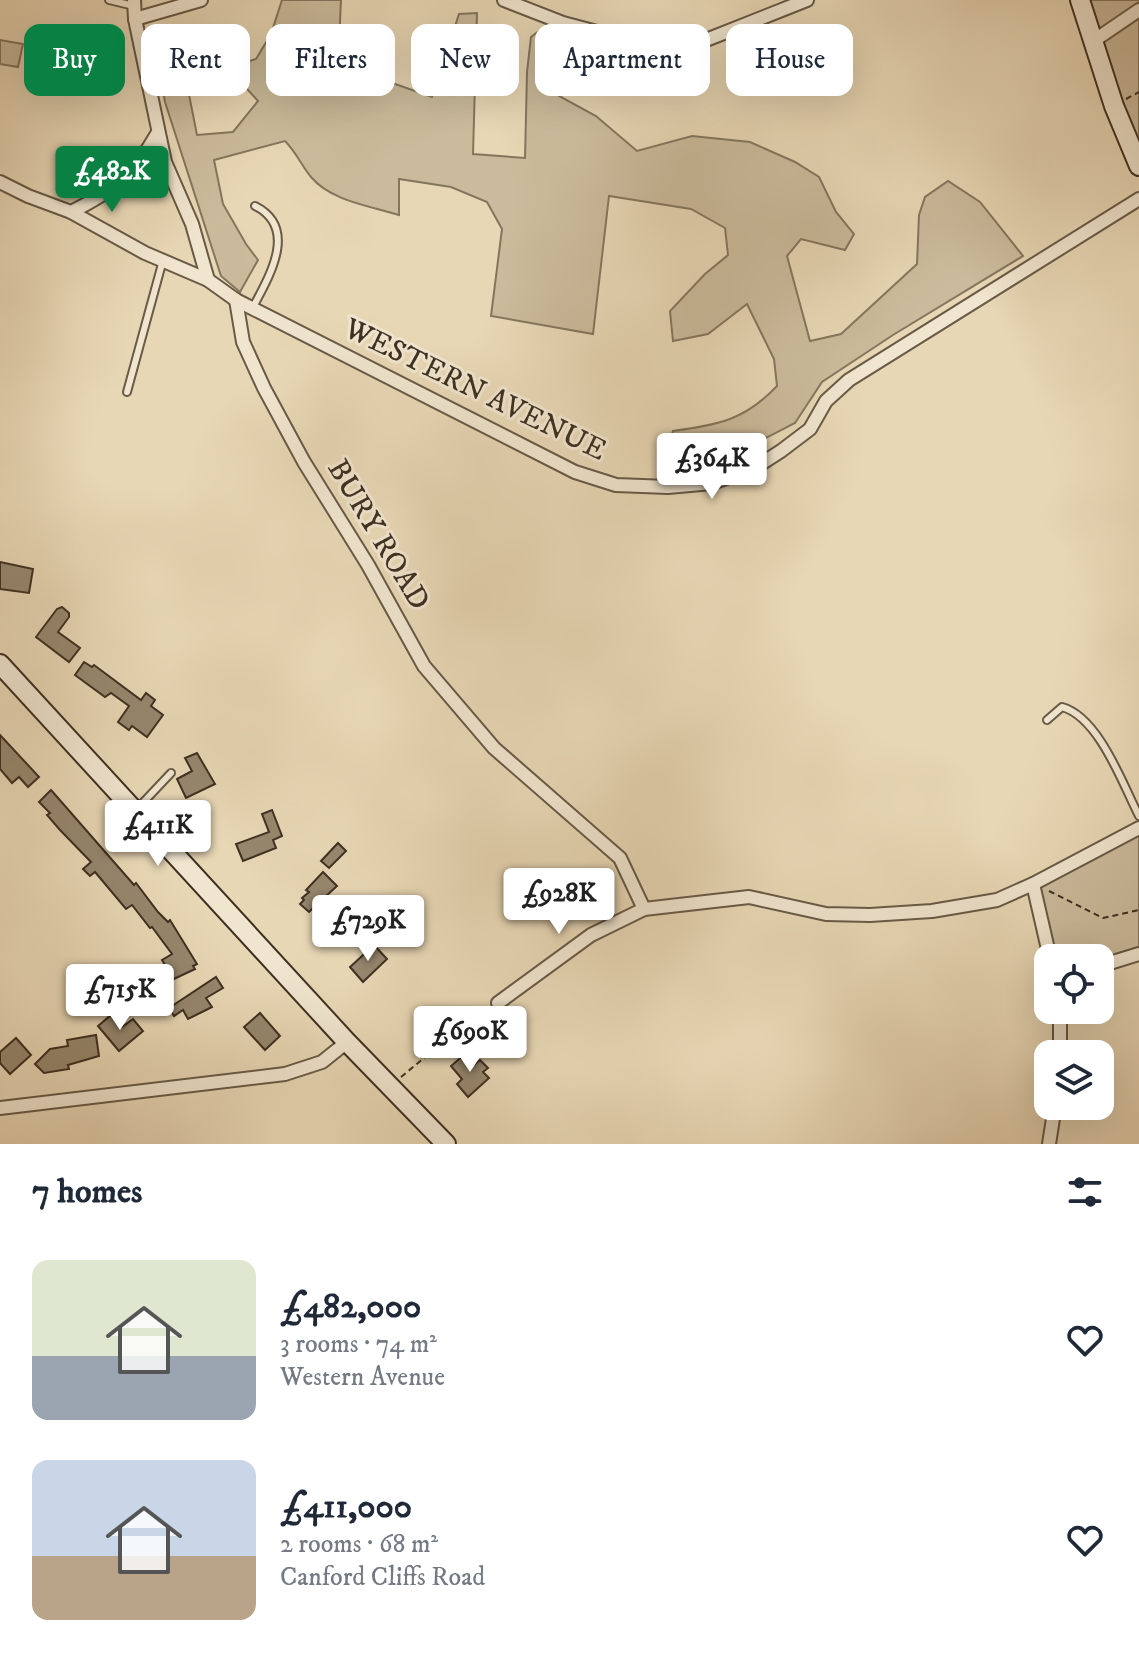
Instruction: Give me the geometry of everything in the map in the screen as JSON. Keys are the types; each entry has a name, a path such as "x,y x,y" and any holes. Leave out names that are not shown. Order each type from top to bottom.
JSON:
{"street":[{"path":"201,0 134,8 157,134 165,162 192,224 208,280"},
{"path":"504,0 563,23 612,36 650,41 706,40 799,2"},
{"path":"1080,0 1124,133 1139,164"},
{"path":"1092,42 1139,10"},
{"path":"71,212 123,181 142,160 157,134"},
{"path":"0,182 71,212 208,280 236,300"},
{"name":"WESTERN AVENUE","path":"236,300 575,472 616,485 668,487 712,483 756,467 781,451 810,429 826,401 849,380 1139,199"},
{"name":"BURY ROAD","path":"236,300 243,342 264,388 424,666 494,748 620,858 644,909"},
{"path":"0,664 347,1042 391,1085 440,1142"},
{"path":"498,1003 591,935 644,909 749,897 826,914 932,911 997,900 1139,828"},
{"path":"1033,884 1047,944"},
{"path":"1114,962 1139,954"},
{"path":"0,1108 285,1074 322,1062 347,1042"},
{"path":"1049,1144 1053,1120"}],"lane":[{"path":"109,0 134,8"},
{"path":"252,309 269,276 278,234 277,225 271,217 255,206"},
{"path":"127,392 163,260"},
{"path":"1047,720 1062,707 1089,726 1103,744 1139,816"},
{"path":"135,811 171,773"}],"path":[{"path":"1033,884 1103,918 1139,910"},
{"path":"391,1085 470,1020 498,1003"}],"shaded area":[{"path":"282,0 341,0 340,24 274,24"},
{"path":"1080,0 1139,0 1139,166"},
{"path":"477,13 477,24 456,24 459,14"},
{"path":"535,34 535,96 559,96 596,116 637,151 692,136 750,142 795,162 819,177 836,212 854,234 845,250 801,239 787,256 810,341 841,334 917,264 919,215 925,197 948,181 980,202 1023,256 822,382 795,423 729,457 661,472 673,431 704,426 742,414 777,386 774,359 747,304 708,334 673,341 670,311 728,255 725,228 691,209 609,196 593,334 491,316 502,229 487,202 451,187 399,179 399,215 364,205 340,197 319,185 285,141 214,160 223,204 258,260 240,292 221,276 164,96 189,96 197,135 233,132 258,101 250,92 250,61 256,59 266,42 266,96 395,96 395,84 411,90 411,96 475,96 473,154 525,158 527,72 531,37"},
{"path":"0,40 23,44 18,67 0,64"},
{"path":"1139,828 1139,952 1114,960 1114,944 1047,944 1033,884"}],"building":[{"path":"0,562 33,569 29,593 0,589"},
{"path":"62,607 69,617 58,632 80,648 69,662 36,637 57,609"},
{"path":"84,662 92,667 94,665 141,700 146,693 155,700 151,706 163,715 147,737 132,726 129,730 118,722 129,706 111,693 105,697 75,675"},
{"path":"0,735 39,777 28,787 19,777 12,783 0,769"},
{"path":"197,753 215,784 186,798 177,779 192,771 185,758"},
{"path":"51,790 134,885 136,883 158,912 168,922 170,920 197,964 193,966 195,969 174,979 162,960 172,954 152,927 132,905 126,909 95,872 90,876 83,869 91,862 47,815 50,813 39,802"},
{"path":"272,810 282,836 273,840 276,848 243,861 236,844 269,832 262,814"},
{"path":"338,843 346,851 329,868 321,861"},
{"path":"323,872 337,886 309,912 300,904 304,900 302,898"},
{"path":"374,945 387,959 363,982 350,967"},
{"path":"216,977 223,988 206,998 212,1007 188,1019 183,1010 174,1016 169,1008"},
{"path":"260,1013 280,1036 265,1050 244,1027"},
{"path":"112,1014 122,1027 133,1019 143,1031 119,1051 98,1026"},
{"path":"96,1035 99,1056 68,1065 69,1069 44,1073 35,1064 50,1049 68,1046 67,1040"},
{"path":"16,1038 31,1055 10,1074 0,1063 0,1052"},
{"path":"466,1053 475,1064 480,1060 488,1068 483,1072 489,1078 468,1097 457,1084 462,1079 451,1066"}]}
